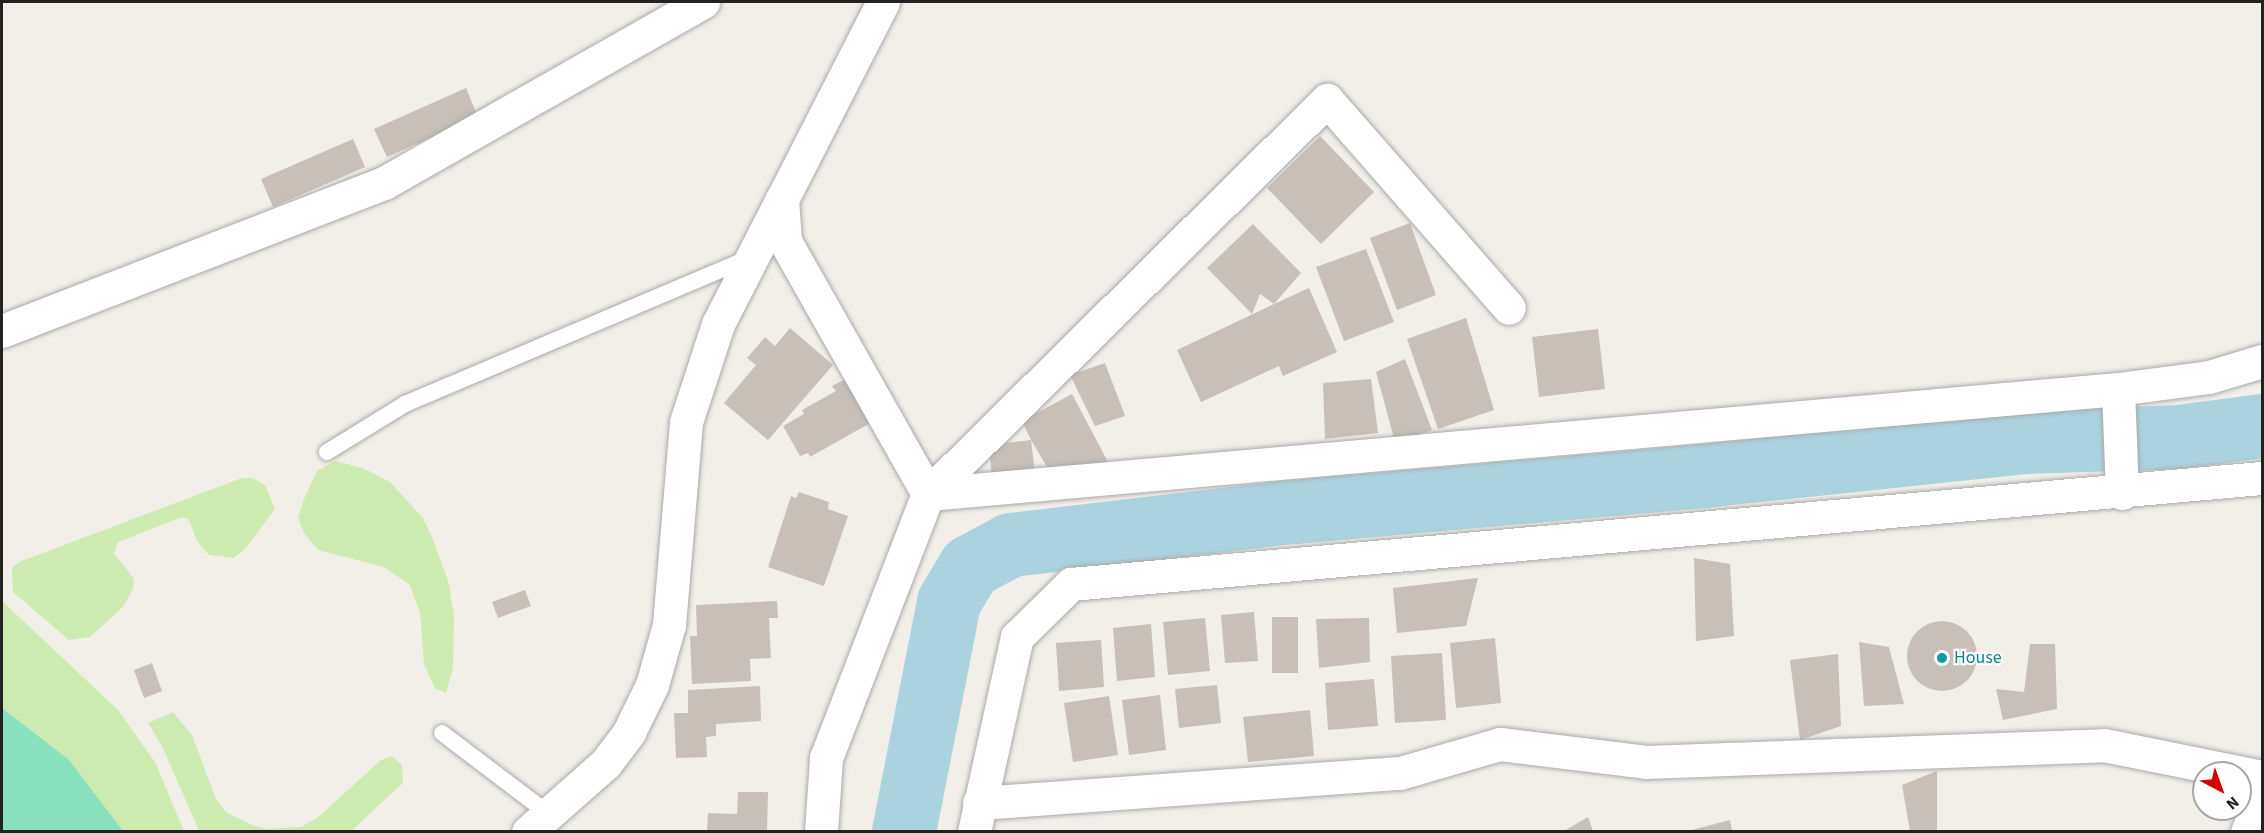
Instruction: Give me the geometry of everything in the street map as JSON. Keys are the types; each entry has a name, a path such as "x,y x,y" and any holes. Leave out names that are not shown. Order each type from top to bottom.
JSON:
{"street":[{"path":"2,331 384,183 703,2"},
{"path":"538,828 606,763 629,732 652,685 669,625 686,422 718,324 883,2"},
{"path":"820,831 826,758 928,494 1327,100 1509,308"},
{"path":"782,199 784,241 928,494"},
{"path":"928,494 2118,389 2209,377 2262,361"},
{"path":"2118,389 2122,493"},
{"path":"2262,478 2122,493 1071,584 1017,637 976,817 1400,773 1500,744 1646,762 2104,745 2262,777"},
{"path":"2247,831 2262,796"}],"lane":[{"path":"327,452 405,404 752,257"},
{"path":"442,733 537,805 538,828"}],"green space":[{"path":"335,461 363,468 390,482 423,518 449,584 454,616 453,668 446,693 435,688 424,664 420,613 410,585 384,567 318,550 304,533 298,518 304,499 317,471"},
{"path":"242,478 252,478 265,485 275,509 246,548 234,558 209,555 197,541 189,520 182,517 118,542 114,553 134,579 133,589 123,607 90,637 69,640 13,592 12,568 19,562"},
{"path":"2,601 118,710 155,762 184,831 2,831"},
{"path":"2,708 69,760 123,831 2,831"},
{"path":"173,712 192,735 216,799 226,812 252,825 266,829 301,827 317,818 381,760 392,756 402,765 403,783 351,831 199,831 163,748 148,723"}],"building":[{"path":"466,88 478,117 387,157 374,129"},
{"path":"1320,136 1374,192 1321,244 1267,188"},
{"path":"353,139 365,167 273,207 261,179"},
{"path":"1410,223 1436,295 1397,310 1370,238"},
{"path":"1253,224 1301,273 1274,304 1260,294 1252,314 1207,268"},
{"path":"1366,249 1394,322 1344,341 1316,267"},
{"path":"1309,288 1337,352 1283,376 1279,366 1201,402 1177,350"},
{"path":"1466,318 1494,410 1438,429 1407,339"},
{"path":"790,328 833,365 768,440 724,403 756,365 747,358 765,337 775,346"},
{"path":"1598,329 1605,389 1539,397 1532,337"},
{"path":"1405,359 1432,430 1395,442 1376,372"},
{"path":"1105,363 1125,416 1095,426 1070,375"},
{"path":"847,378 872,422 810,457 808,453 800,456 783,426 804,414 802,410 836,391 832,386"},
{"path":"1371,379 1378,433 1325,439 1323,383"},
{"path":"1072,394 1108,462 1052,475 1022,421"},
{"path":"1031,440 1035,473 992,478 989,445"},
{"path":"799,492 829,502 828,509 848,516 824,586 768,567 791,496 796,498"},
{"path":"1694,558 1730,564 1734,636 1696,641"},
{"path":"1478,578 1466,626 1397,633 1393,588"},
{"path":"525,590 531,606 498,618 492,602"},
{"path":"777,601 778,618 769,618 771,658 750,659 751,681 692,684 690,636 697,636 696,605"},
{"path":"1254,612 1258,661 1225,663 1221,615"},
{"path":"1272,617 1298,617 1298,673 1272,673"},
{"path":"1205,618 1210,671 1168,675 1163,622"},
{"path":"1369,618 1370,662 1319,668 1316,619"},
{"name":"House","path":"1942,621 1955,624 1967,631 1974,643 1977,656 1974,669 1967,681 1955,688 1942,691 1929,688 1917,681 1910,669 1907,656 1910,643 1917,631 1929,624"},
{"path":"1151,624 1155,677 1117,681 1113,628"},
{"path":"1495,638 1501,703 1456,708 1450,643"},
{"path":"1101,640 1104,687 1059,691 1056,643"},
{"path":"1859,642 1889,647 1904,704 1864,706"},
{"name":"House","path":"2030,644 2055,644 2057,709 2003,720 1996,689 2024,692"},
{"path":"1442,653 1446,720 1395,723 1391,656"},
{"path":"1838,654 1841,726 1800,740 1790,660"},
{"path":"152,663 162,691 144,698 134,670"},
{"path":"1374,679 1378,726 1328,730 1325,683"},
{"path":"1217,685 1221,723 1179,728 1175,689"},
{"path":"760,686 761,721 716,724 716,736 706,737 707,757 676,758 674,713 688,713 688,690"},
{"path":"1160,695 1166,750 1129,755 1122,700"},
{"path":"1109,696 1118,755 1073,762 1064,703"},
{"path":"1310,710 1314,756 1248,762 1243,717"},
{"path":"1937,771 1937,831 1910,831 1902,785"},
{"path":"738,792 768,792 767,831 707,831 708,813 737,814"},
{"path":"1588,817 1593,831 1564,831"},
{"path":"1730,820 1732,831 1688,831"}],"waterway":[{"path":"904,832 949,602 970,567 1011,545 1294,512 1703,476 2024,442 2179,437 2262,426"}],"place":[{"name":"House","path":"1942,658"}]}
